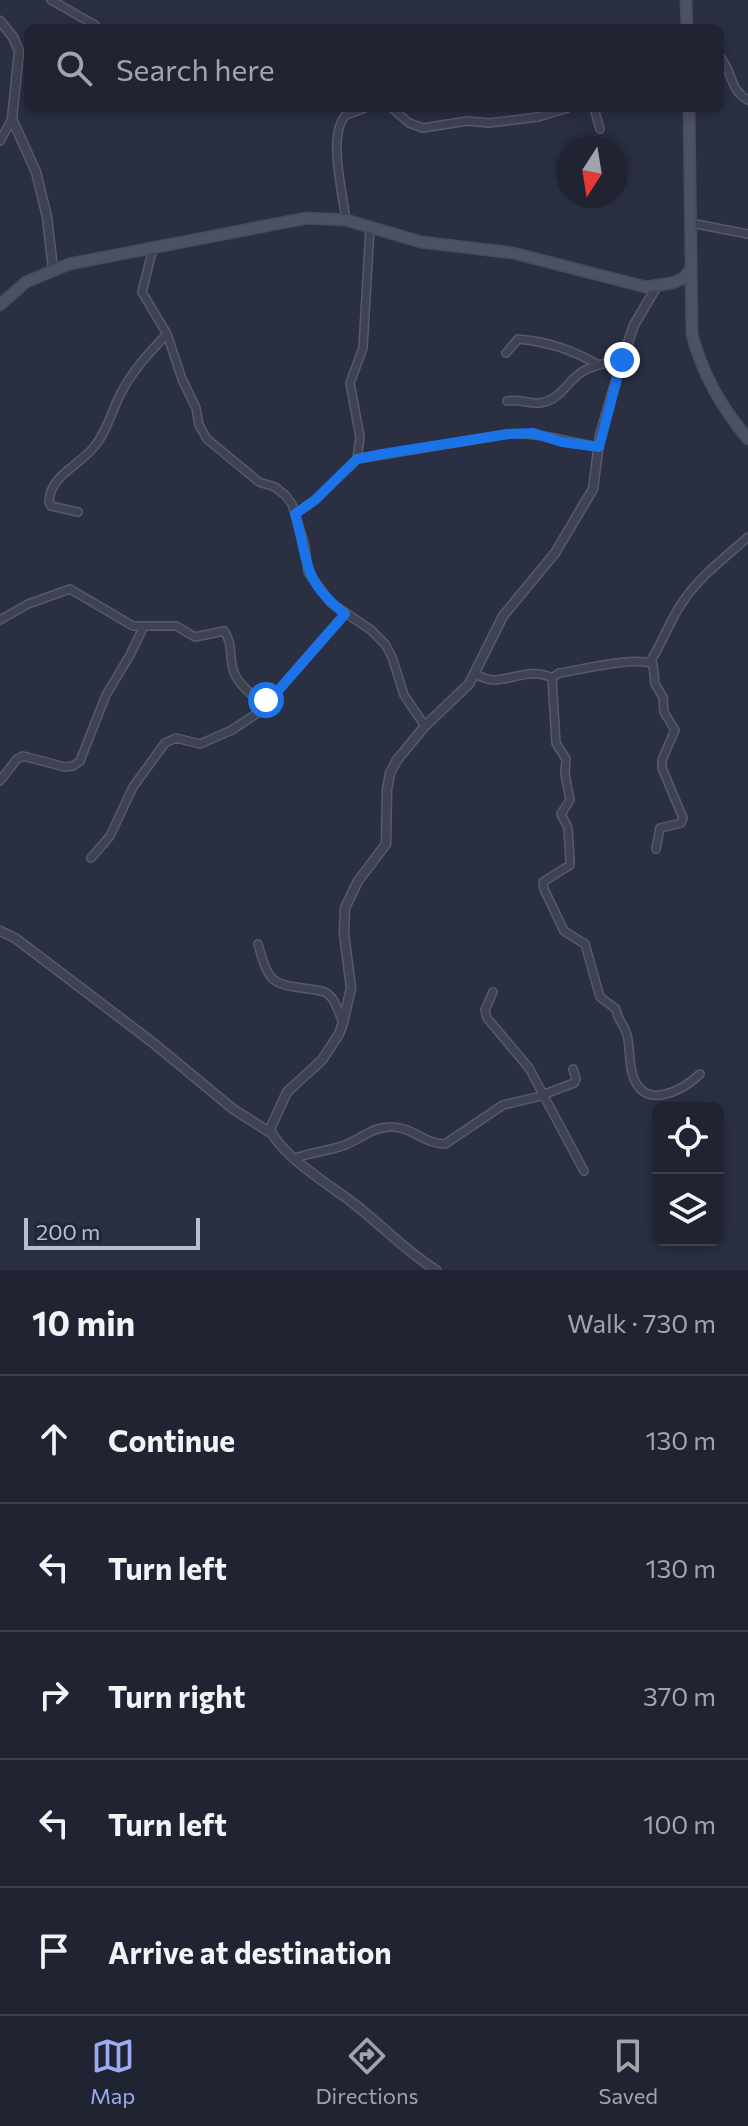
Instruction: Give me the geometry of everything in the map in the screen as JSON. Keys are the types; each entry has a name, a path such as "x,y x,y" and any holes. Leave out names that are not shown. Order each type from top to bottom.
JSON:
{"main road":[{"path":"686,0 687,24"},
{"path":"689,112 692,334 704,373 720,402 748,439"},
{"path":"0,305 26,282 53,269 307,218 346,220 421,242 513,253 638,285 683,290 690,299"},
{"path":"661,286 684,278 689,271"}],"street":[{"path":"51,0 93,24"},
{"path":"0,21 13,37 19,51 12,119 0,141"},
{"path":"724,63 735,91 748,100"},
{"path":"346,220 338,157 338,129 346,115 354,112"},
{"path":"397,112 409,123 423,128 467,121 489,123 555,112"},
{"path":"595,112 600,129"},
{"path":"12,119 36,172 47,217 53,269"},
{"path":"691,223 748,234"},
{"path":"357,459 360,437 350,383 363,348 370,228"},
{"path":"153,248 142,292 144,300 167,334 182,379 196,408 199,425 207,439 259,482 275,487 285,495 305,546 308,572 331,603 371,630 385,644 404,695 425,726"},
{"path":"272,1134 273,1120 287,1092 322,1060 343,1023 351,988 344,933 345,908 358,881 386,844 390,773 425,726 458,696 474,674 503,616 555,553 593,489 599,447 622,360 634,325 661,286"},
{"path":"78,512 51,506 50,490 70,466 94,448 138,365 167,334"},
{"path":"506,353 518,339 527,340 570,349 599,365"},
{"path":"507,401 523,399 534,404 543,403 563,391 582,371 622,360"},
{"path":"295,514 315,500 357,459 508,434 533,433 562,442 599,447"},
{"path":"650,662 683,601 707,573 748,537"},
{"path":"0,620 28,604 70,589 133,626 176,626 195,637 224,631 239,682 258,700 266,700"},
{"path":"91,858 110,836 133,787 165,743 176,738 200,744 232,730 256,714 345,614"},
{"path":"0,781 23,756 65,767 80,761 106,695 143,628"},
{"path":"552,678 559,673 650,662"},
{"path":"650,662 654,667 655,684 663,697 664,712 675,730 662,763 666,782 683,818 681,823 660,828 656,849"},
{"path":"474,674 494,680 528,674 552,678"},
{"path":"552,678 556,743 566,759 565,774 570,800 561,814 568,828 570,865 547,878 543,882 544,889 564,931 585,944 600,997 614,1007 617,1018 625,1028 630,1065 637,1087 644,1093 666,1095 678,1091 700,1074"},
{"path":"0,931 15,938 152,1042 233,1109 272,1134 308,1171 354,1204 413,1256 436,1270"},
{"path":"258,944 273,982 325,992 332,997 343,1023"},
{"path":"493,992 485,1010 487,1018 529,1068 584,1171"},
{"path":"296,1158 313,1151 343,1146 381,1128 402,1128 420,1135 425,1141 445,1144 503,1105 574,1083 573,1069"}],"route":[{"path":"266,700 276,693 345,614 331,603 308,572 305,546 295,514 315,500 357,459 508,434 533,433 562,442 599,447 622,360"}]}
